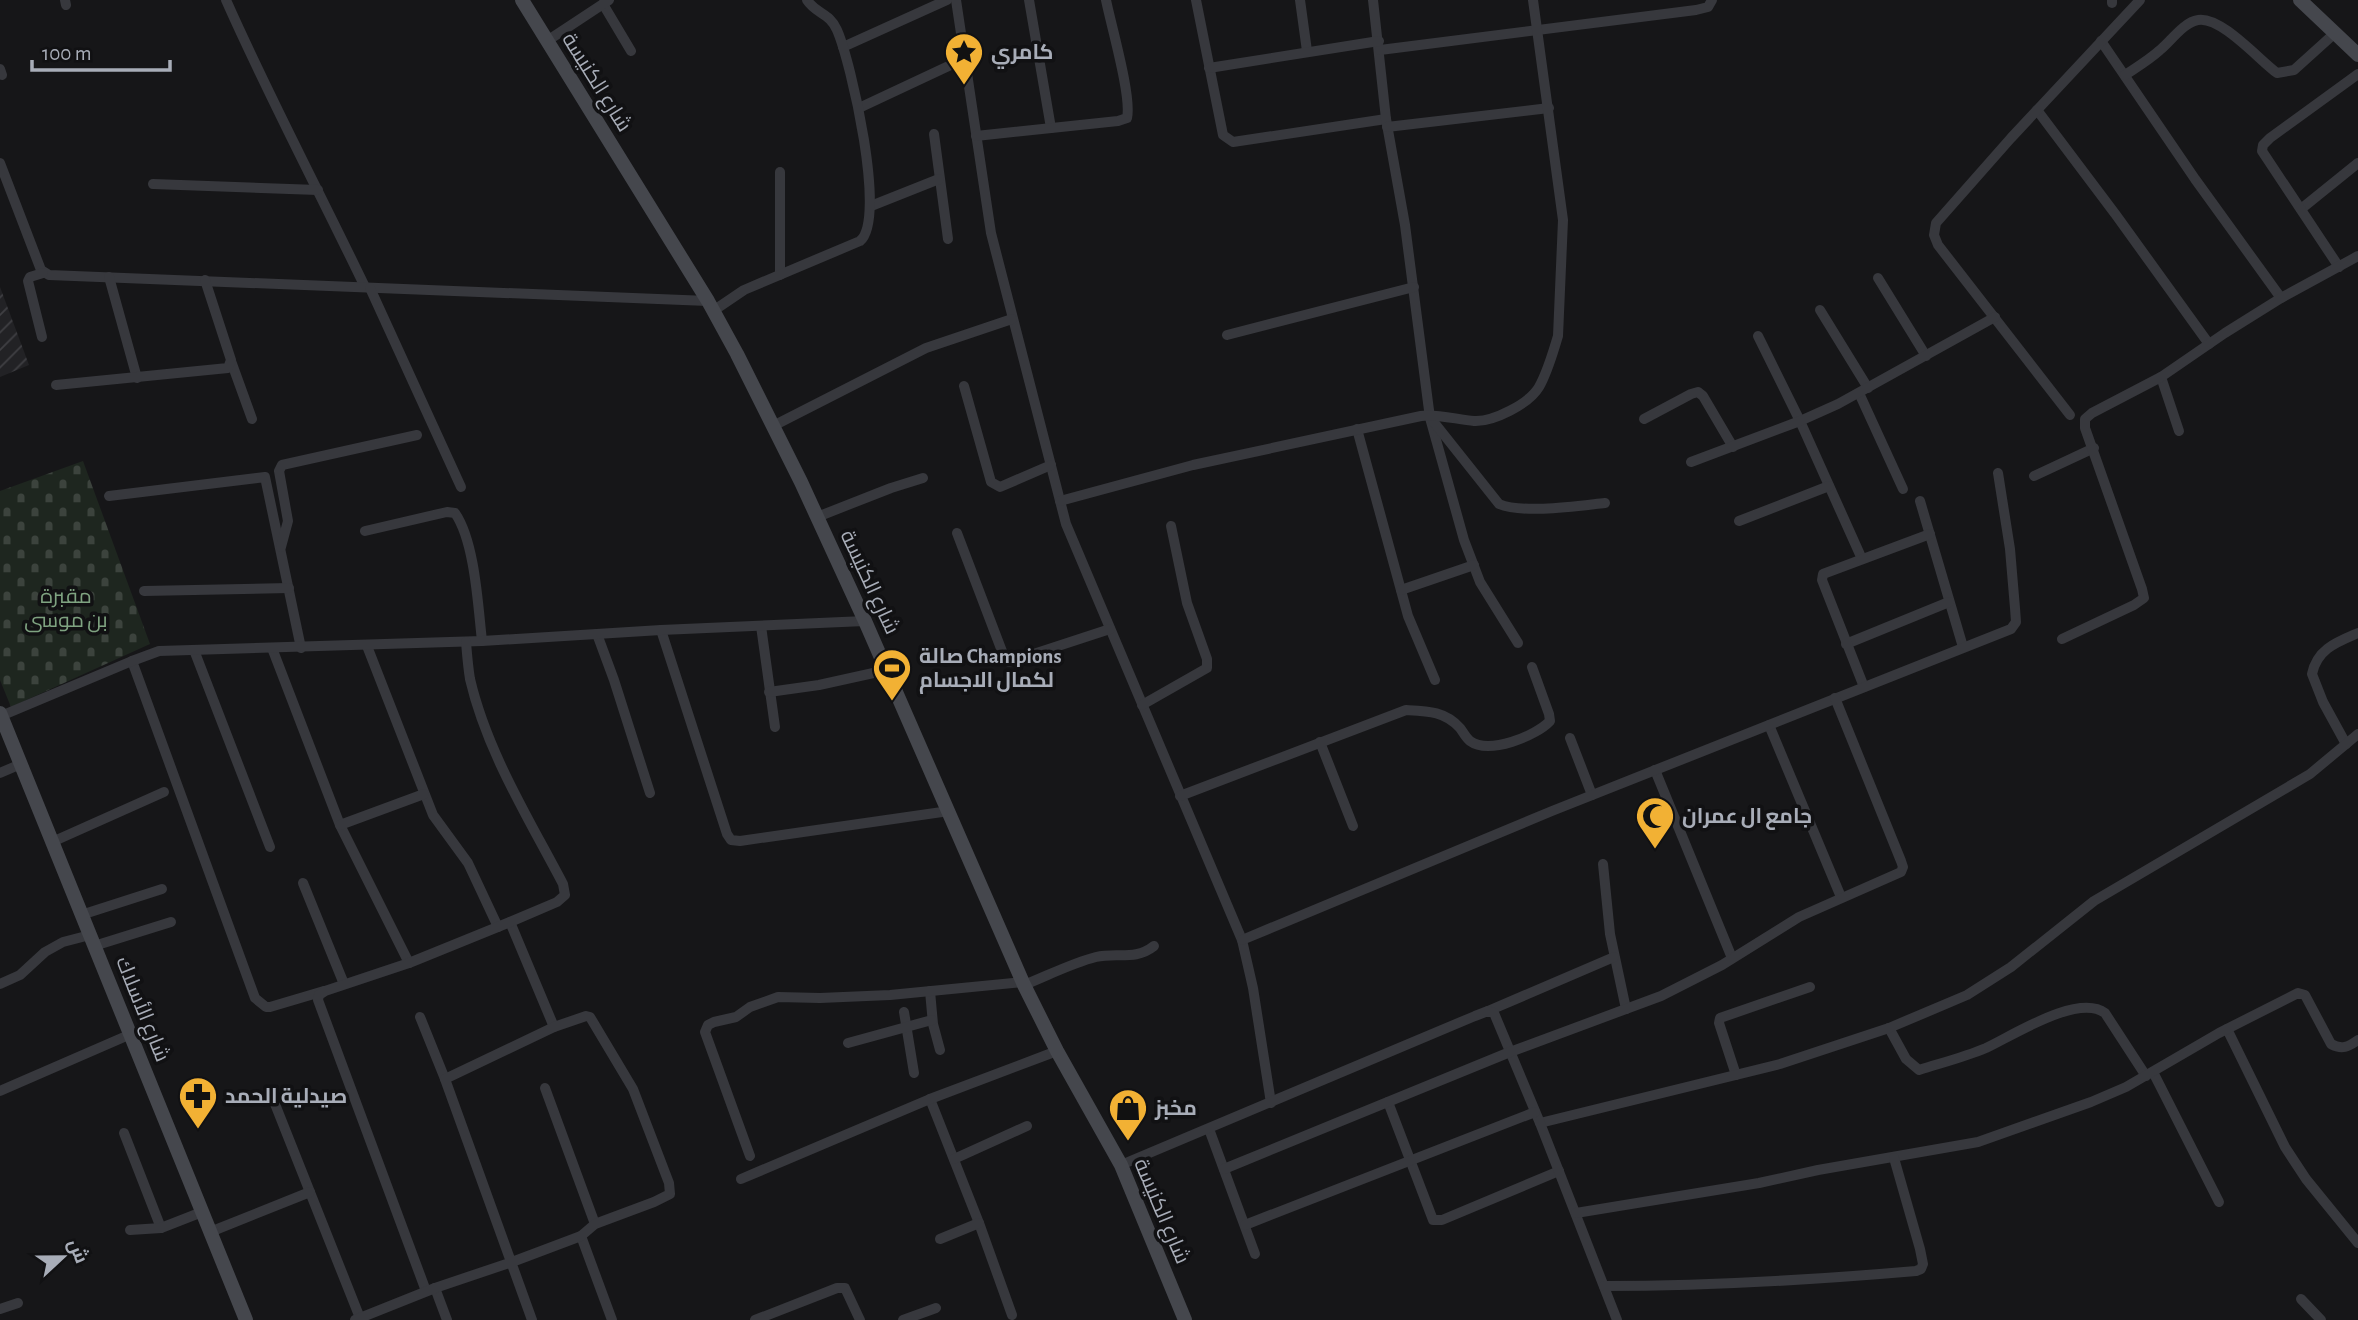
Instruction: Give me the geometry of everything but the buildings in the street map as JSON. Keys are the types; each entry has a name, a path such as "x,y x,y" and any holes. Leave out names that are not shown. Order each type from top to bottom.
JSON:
{"main road":[{"name":"شارع الكنيسة","path":"522,0 710,307 773,426 887,670 1023,984 1121,1165 1185,1320"},
{"path":"2300,0 2358,55"},
{"name":"شارع الأسلاك","path":"1,715 246,1320"}],"street":[{"path":"226,0 266,89 368,287 461,487"},
{"path":"42,337 28,281 30,277 43,273 368,287 710,307 863,239 869,225 871,206 859,108 843,47 833,22 807,0"},
{"path":"843,47 947,0"},
{"path":"956,0 991,233 1066,524 1242,940 1253,988 1271,1103"},
{"path":"1029,0 1051,128"},
{"path":"976,136 1127,118 1124,83 1106,0"},
{"path":"1196,0 1223,135 1233,142 1387,123 1549,108"},
{"path":"1300,0 1307,51"},
{"path":"1373,0 1387,123 1414,287 1430,416 1464,540 1492,604 1518,643"},
{"path":"1060,501 1193,465 1357,429 1430,416 1476,422 1492,420 1535,392 1558,336 1563,220 1533,0"},
{"path":"1209,68 1307,51 1538,31 1696,10 1708,7 1712,0"},
{"path":"2070,415 1938,245 1934,235 1937,223 2037,110 2140,0"},
{"path":"547,41 606,2 632,51"},
{"path":"2125,75 2159,52 2190,23 2197,20 2207,20 2218,25 2277,73 2294,70 2334,33"},
{"path":"2101,41 2195,179 2281,298"},
{"path":"859,108 956,63"},
{"path":"2339,267 2264,156 2263,145 2358,74"},
{"path":"2037,110 2209,344"},
{"path":"934,134 948,239"},
{"path":"0,163 43,273"},
{"path":"2301,209 2358,163"},
{"path":"780,172 780,275"},
{"path":"871,206 939,179"},
{"path":"153,184 318,190"},
{"path":"2062,639 2144,598 2085,428 2085,419 2161,377 2281,298 2358,256"},
{"path":"109,277 136,378"},
{"path":"1878,278 1927,356"},
{"path":"205,280 252,419"},
{"path":"1227,335 1414,287"},
{"path":"1820,310 1863,391 1903,489"},
{"path":"1691,462 1800,421 1863,391 1995,317"},
{"path":"773,426 926,348 1012,319"},
{"path":"1758,335 1862,559"},
{"path":"56,385 224,370 230,366 231,360"},
{"path":"2161,377 2179,431"},
{"path":"964,386 991,482 996,486 1005,486 1051,465"},
{"path":"1644,419 1691,394 1698,393 1703,396 1733,447"},
{"path":"1430,416 1499,504 1508,508 1533,508 1605,503"},
{"path":"1357,429 1412,627 1435,680"},
{"path":"281,548 288,522 279,471 282,465 417,435"},
{"path":"2034,477 2094,448"},
{"path":"1242,940 1592,795 2011,629 2016,622 2010,549 1998,473"},
{"path":"109,496 263,477 267,480 301,648"},
{"path":"817,517 923,478"},
{"path":"1739,521 1829,486"},
{"path":"1920,501 1963,647"},
{"path":"365,531 447,512 455,513 464,531 472,568 482,641"},
{"path":"1142,705 1207,668 1207,659 1187,603 1171,526"},
{"path":"957,533 1005,659 1009,662 1110,629"},
{"path":"1864,687 1822,580 1824,574 1930,534"},
{"path":"1401,590 1474,565"},
{"path":"144,591 289,588"},
{"path":"1846,644 1950,602"},
{"path":"1,715 159,652 466,642 865,621"},
{"path":"761,626 775,727"},
{"path":"661,630 731,840 740,841 949,811"},
{"path":"2346,744 2323,702 2312,674 2320,654 2358,633"},
{"path":"597,634 650,793"},
{"path":"132,661 255,998 270,1007 408,963 557,902 565,894 563,884 508,778 485,726 470,677 466,642"},
{"path":"367,646 433,815 468,863 498,927"},
{"path":"272,648 340,825 408,963"},
{"path":"194,650 270,847"},
{"path":"1181,796 1406,710 1439,713 1450,718 1470,741 1482,745 1507,744 1537,732 1550,721 1531,667"},
{"path":"769,692 819,685 887,670"},
{"path":"1224,1169 1510,1052 1661,996 1732,958 1798,917 1901,872 1903,867 1835,698"},
{"path":"1769,725 1841,897"},
{"path":"1540,1123 1780,1064 1889,1028 1967,995 1984,986 2094,901 2309,775 2358,734"},
{"path":"1570,738 1592,795"},
{"path":"1321,741 1353,825"},
{"path":"0,773 20,764"},
{"path":"1655,770 1732,958"},
{"path":"52,842 164,792"},
{"path":"340,825 425,794"},
{"path":"1603,864 1614,957 1626,1009"},
{"path":"303,883 344,984"},
{"path":"81,915 162,889"},
{"path":"0,984 20,975 45,953 64,942 92,941 171,922"},
{"path":"510,922 554,1027"},
{"path":"750,1156 705,1031 714,1022 736,1017 750,1006 778,997 820,999 1023,984 1091,958 1105,955 1129,957 1154,946"},
{"path":"1121,1165 1614,957"},
{"path":"1736,1074 1719,1023 1720,1018 1810,988"},
{"path":"325,991 319,995 318,1000 431,1289 447,1320"},
{"path":"930,991 932,1020 940,1050"},
{"path":"1576,1213 1759,1183 1978,1142 2091,1102 2149,1074 2227,1029 2298,993 2305,995 2330,1044 2337,1048 2347,1048 2358,1040"},
{"path":"1889,1028 1906,1059 1919,1070 1984,1049 2053,1014 2077,1009 2100,1009 2149,1074 2219,1202"},
{"path":"1488,1011 1494,1013 1540,1123 1617,1320"},
{"path":"904,1012 914,1073"},
{"path":"420,1017 532,1320"},
{"path":"275,1104 357,1319 431,1289 581,1236 595,1224 670,1194 633,1089 590,1017 554,1027 445,1079"},
{"path":"848,1043 932,1020"},
{"path":"2227,1029 2285,1147 2306,1180 2358,1243"},
{"path":"0,1091 131,1034"},
{"path":"741,1179 930,1099 1057,1051"},
{"path":"545,1088 595,1224"},
{"path":"930,1099 1012,1315"},
{"path":"1388,1102 1430,1216 1437,1222 1559,1171"},
{"path":"1245,1225 1535,1112"},
{"path":"954,1159 1027,1126"},
{"path":"1209,1129 1255,1254"},
{"path":"124,1133 161,1228"},
{"path":"1604,1286 1690,1286 1818,1280 1921,1269 1923,1264 1920,1249 1895,1158"},
{"path":"210,1232 310,1192"},
{"path":"130,1230 161,1228 202,1212"},
{"path":"940,1239 979,1223"},
{"path":"581,1236 612,1320"},
{"path":"755,1320 837,1288 845,1288 860,1320"},
{"path":"2301,1299 2321,1320"},
{"path":"0,1309 18,1303"},
{"path":"903,1320 936,1308"}],"shaded area":[{"path":"0,287 29,365 0,377"}],"green space":[{"name":"مقبرة بن موسى","path":"83,461 150,644 11,707 0,680 0,491"}],"place":[{"name":"كامري","path":"964,86"},
{"name":"صالة Champions لكمال الاجسام","path":"892,702"},
{"name":"جامع ال عمران","path":"1655,850"},
{"name":"صيدلية الحمد","path":"198,1130"},
{"name":"مخبز","path":"1128,1142"}]}
